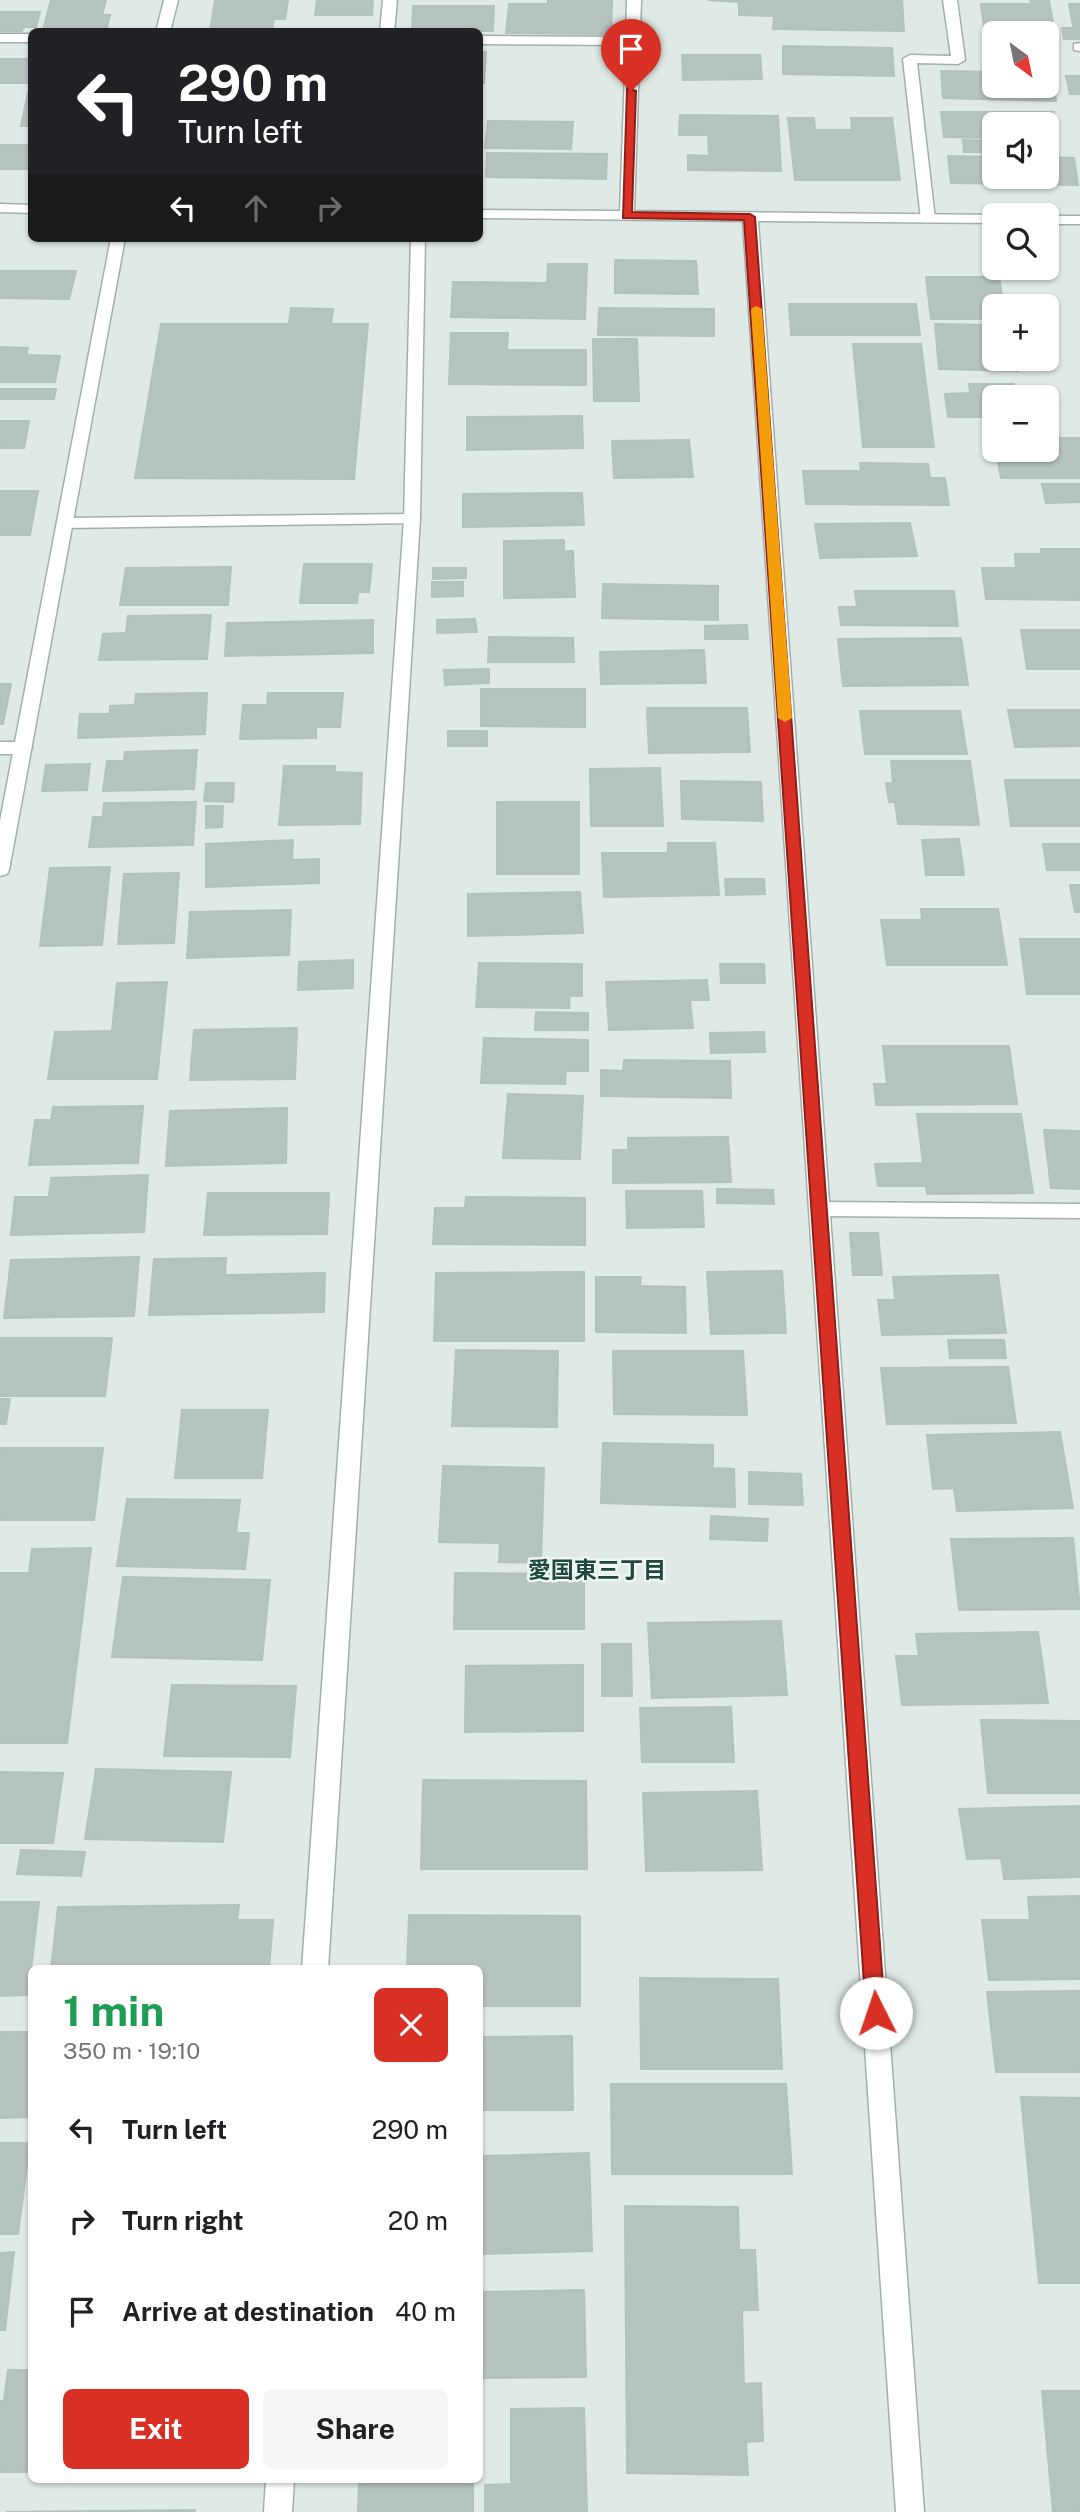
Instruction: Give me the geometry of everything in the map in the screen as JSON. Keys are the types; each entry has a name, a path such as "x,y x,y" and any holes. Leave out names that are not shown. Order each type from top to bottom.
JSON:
{"street":[{"path":"164,28 171,0"},
{"path":"387,28 390,0"},
{"path":"627,215 634,0"},
{"path":"928,219 910,59 958,60 950,0"},
{"path":"0,38 28,38"},
{"path":"483,40 632,41"},
{"path":"0,208 28,209"},
{"path":"483,214 982,219"},
{"path":"750,217 911,2512"},
{"path":"1059,220 1080,220"},
{"path":"0,870 117,242"},
{"path":"315,1965 412,519 418,242"},
{"path":"65,523 412,519"},
{"path":"0,748 23,748"},
{"path":"819,1209 1080,1211"},
{"path":"278,2512 280,2483"}],"building":[{"path":"51,0 106,0 102,15 110,15 107,28 44,28"},
{"path":"215,0 288,0 285,19 274,19 272,28 210,28"},
{"path":"317,0 373,0 372,15 315,15"},
{"path":"548,0 612,0 611,34 506,33 509,4 548,4"},
{"path":"708,0 902,0 904,31 773,29 774,16 739,15 739,2"},
{"path":"1030,0 1049,0 1053,21 983,21 981,4 1031,4"},
{"path":"1069,4 1080,4 1080,26 1073,26"},
{"path":"413,6 494,6 493,31 483,31 483,28 412,28"},
{"path":"0,12 40,12 36,27 23,27 22,31 0,31"},
{"path":"1062,28 1080,28 1080,39 1064,39"},
{"path":"783,46 892,48 894,76 783,74"},
{"path":"483,52 486,52 484,83"},
{"path":"682,55 760,55 762,79 683,80"},
{"path":"0,59 28,59 28,83 0,83"},
{"path":"941,71 982,72 982,98 1056,98 1056,101 943,98"},
{"path":"1066,76 1080,76 1080,94 1070,94"},
{"path":"28,93 28,126 21,126"},
{"path":"941,112 982,112 982,138 944,137"},
{"path":"680,115 778,116 781,171 688,170 688,155 709,156 708,135 679,135"},
{"path":"788,118 814,118 815,130 852,130 851,118 892,118 900,180 795,180"},
{"path":"488,121 573,122 571,149 485,148"},
{"path":"963,140 982,141 982,152 964,152"},
{"path":"0,145 28,145 28,169 0,169"},
{"path":"487,153 607,154 606,179 486,177"},
{"path":"948,156 982,157 982,183 951,183"},
{"path":"1059,157 1074,158 1078,185 1059,185"},
{"path":"615,260 696,261 698,294 615,293"},
{"path":"548,264 587,264 585,319 451,317 453,282 547,283"},
{"path":"0,271 76,271 69,299 0,298"},
{"path":"926,277 982,277 982,280 1000,280 1002,294 982,294 982,319 931,319"},
{"path":"789,304 916,304 920,335 791,335"},
{"path":"291,308 333,309 331,324 368,324 354,479 135,478 161,324 289,324"},
{"path":"599,308 714,309 714,336 598,335"},
{"path":"935,324 982,325 982,370 939,369"},
{"path":"451,333 508,333 507,350 586,350 586,385 449,384"},
{"path":"593,339 637,339 639,401 594,401"},
{"path":"853,344 921,344 934,447 863,447"},
{"path":"0,347 28,348 26,355 60,356 55,382 0,382"},
{"path":"969,384 1014,384 982,385 982,417 948,417 945,394 970,393"},
{"path":"0,389 56,389 54,399 0,399"},
{"path":"582,416 583,448 467,450 467,417"},
{"path":"0,421 29,421 24,448 0,448"},
{"path":"1059,438 1080,438 1080,478 1001,478 998,462 1059,462"},
{"path":"689,440 693,477 614,478 612,441"},
{"path":"860,463 928,464 930,478 945,478 949,505 806,504 803,471 861,471"},
{"path":"1042,484 1080,484 1080,502 1046,503"},
{"path":"0,491 38,491 30,535 0,535"},
{"path":"582,493 584,525 463,527 463,494"},
{"path":"910,523 917,556 820,558 815,524"},
{"path":"564,540 564,551 573,551 575,597 504,598 504,541"},
{"path":"1041,549 1080,549 1080,600 986,599 982,568 1016,568 1015,554 1041,554"},
{"path":"304,564 372,564 369,592 358,592 357,603 300,603"},
{"path":"231,567 228,605 120,605 126,568"},
{"path":"433,568 466,568 466,578 433,579"},
{"path":"432,582 463,582 463,596 432,597"},
{"path":"603,584 718,586 718,620 602,618"},
{"path":"855,591 954,591 958,626 841,625 839,607 857,607"},
{"path":"211,615 207,659 99,660 103,634 126,633 128,616"},
{"path":"475,619 477,632 437,633 437,620"},
{"path":"373,620 373,653 225,656 227,623"},
{"path":"747,625 748,639 705,639 705,626"},
{"path":"1021,630 1080,630 1080,669 1027,669"},
{"path":"489,637 573,638 574,662 488,662"},
{"path":"961,638 968,685 843,686 838,639"},
{"path":"704,650 706,683 601,684 600,652"},
{"path":"489,669 489,683 445,685 444,670"},
{"path":"0,684 11,684 3,724 0,724"},
{"path":"481,689 585,689 585,727 481,726"},
{"path":"207,693 205,734 78,738 80,714 110,714 110,706 135,705 136,694"},
{"path":"268,693 343,693 340,727 316,727 316,738 240,739 243,705 267,705"},
{"path":"647,708 747,708 750,752 649,753"},
{"path":"1008,710 1080,710 1080,746 1015,747"},
{"path":"860,711 960,711 967,754 865,754"},
{"path":"448,731 487,731 487,746 448,746"},
{"path":"197,750 194,789 103,791 107,761 124,761 125,752"},
{"path":"891,761 970,761 979,825 898,824 895,802 889,802 886,783 893,783"},
{"path":"90,764 87,790 42,791 46,765"},
{"path":"284,766 335,766 335,772 362,773 360,824 279,825"},
{"path":"660,768 663,826 591,826 590,769"},
{"path":"1005,780 1080,780 1080,826 1011,826"},
{"path":"681,781 761,782 763,821 682,819"},
{"path":"206,783 234,783 233,802 204,801"},
{"path":"196,802 193,845 89,847 93,817 103,817 104,803"},
{"path":"497,802 579,802 579,874 497,874"},
{"path":"206,806 223,806 222,827 206,828"},
{"path":"959,839 964,875 926,875 922,840"},
{"path":"293,840 292,860 319,859 319,883 206,887 206,844"},
{"path":"668,843 715,843 719,895 604,897 602,853 668,853"},
{"path":"1043,844 1080,844 1080,870 1047,870"},
{"path":"110,867 102,945 40,946 50,868"},
{"path":"179,873 174,943 118,944 124,874"},
{"path":"725,879 764,879 765,894 726,895"},
{"path":"1070,885 1080,885 1080,912 1075,912"},
{"path":"580,892 583,933 468,936 468,894"},
{"path":"921,909 998,909 1007,965 887,965 881,920 922,920"},
{"path":"291,910 289,955 187,958 190,912"},
{"path":"1020,939 1080,939 1080,994 1027,994"},
{"path":"353,960 353,988 298,990 299,962"},
{"path":"479,963 582,964 582,996 570,996 569,1008 476,1007"},
{"path":"720,964 764,964 765,983 721,983"},
{"path":"707,980 709,1000 690,1000 693,1028 609,1030 606,982"},
{"path":"167,982 157,1079 48,1079 55,1032 112,1031 117,983"},
{"path":"536,1012 588,1013 588,1030 535,1030"},
{"path":"297,1028 295,1079 190,1080 194,1030"},
{"path":"764,1032 765,1052 711,1053 710,1033"},
{"path":"484,1038 588,1040 588,1071 566,1071 565,1084 481,1083"},
{"path":"883,1046 1009,1046 1017,1104 876,1105 874,1084 887,1084"},
{"path":"624,1060 730,1061 731,1098 601,1096 601,1070 623,1071"},
{"path":"508,1094 583,1096 580,1159 503,1158"},
{"path":"143,1106 138,1163 29,1165 35,1120 51,1120 53,1107"},
{"path":"287,1108 286,1163 166,1166 170,1111"},
{"path":"917,1114 1021,1114 1033,1193 927,1194 926,1186 878,1186 875,1164 923,1163"},
{"path":"1044,1130 1080,1131 1080,1189 1051,1188"},
{"path":"728,1137 731,1182 613,1183 613,1150 628,1150 628,1138"},
{"path":"148,1175 144,1232 11,1235 15,1197 49,1197 51,1178"},
{"path":"717,1189 773,1190 774,1204 717,1203"},
{"path":"626,1191 702,1191 704,1227 627,1228"},
{"path":"208,1193 329,1193 327,1234 204,1235"},
{"path":"466,1197 585,1198 585,1245 433,1244 435,1208 465,1208"},
{"path":"850,1233 878,1233 882,1275 853,1275"},
{"path":"139,1257 134,1316 4,1318 11,1260"},
{"path":"226,1258 225,1275 325,1273 324,1312 149,1315 154,1259"},
{"path":"782,1271 786,1333 711,1334 707,1272"},
{"path":"584,1272 584,1341 434,1341 436,1273"},
{"path":"998,1275 1006,1333 882,1335 878,1300 895,1300 893,1277"},
{"path":"596,1277 641,1277 640,1286 685,1287 686,1333 596,1332"},
{"path":"0,1338 112,1338 105,1396 0,1396"},
{"path":"948,1340 1004,1340 1006,1358 950,1358"},
{"path":"456,1350 558,1351 557,1427 452,1426"},
{"path":"613,1351 743,1351 747,1415 614,1414"},
{"path":"1008,1367 1016,1423 887,1424 881,1368"},
{"path":"0,1399 10,1399 6,1424 0,1424"},
{"path":"182,1410 268,1410 262,1478 175,1478"},
{"path":"1060,1432 1073,1508 957,1511 954,1488 933,1489 927,1435"},
{"path":"603,1443 713,1445 713,1468 734,1469 735,1507 601,1503"},
{"path":"0,1448 103,1448 94,1520 0,1520"},
{"path":"443,1466 544,1468 541,1563 499,1562 500,1543 439,1542"},
{"path":"749,1472 801,1474 803,1505 749,1504"},
{"path":"127,1499 240,1500 236,1533 249,1533 245,1569 117,1566"},
{"path":"711,1516 768,1519 767,1541 710,1539"},
{"path":"1073,1538 1080,1609 959,1610 951,1539"},
{"path":"91,1548 67,1743 0,1743 0,1573 29,1573 32,1549"},
{"path":"455,1573 584,1574 584,1629 454,1629"},
{"path":"123,1577 270,1580 262,1660 112,1657"},
{"path":"781,1621 787,1695 652,1698 648,1623"},
{"path":"1038,1632 1048,1703 902,1705 896,1656 919,1656 916,1634"},
{"path":"602,1644 631,1644 632,1696 602,1696"},
{"path":"583,1665 583,1731 465,1732 466,1666"},
{"path":"172,1685 296,1686 290,1757 164,1756"},
{"path":"731,1707 734,1762 642,1762 640,1708"},
{"path":"981,1720 1080,1721 1080,1793 988,1793"},
{"path":"96,1769 231,1772 223,1842 85,1839"},
{"path":"0,1772 63,1773 53,1843 0,1843"},
{"path":"423,1780 586,1781 587,1869 421,1869"},
{"path":"757,1791 762,1870 646,1871 643,1793"},
{"path":"1080,1806 1080,1877 1004,1879 1001,1858 967,1859 959,1809"},
{"path":"21,1850 85,1852 81,1876 17,1874"},
{"path":"1080,1896 1080,1979 989,1980 982,1920 1030,1920 1028,1897"},
{"path":"0,1902 39,1902 32,1965 28,1965 28,1995 0,1996"},
{"path":"239,1905 237,1920 273,1920 269,1965 51,1965 58,1907"},
{"path":"409,1915 580,1916 580,2006 483,2006 483,1965 407,1965"},
{"path":"640,1978 778,1979 782,2069 641,2069"},
{"path":"1080,1991 1080,2072 996,2072 987,1992"},
{"path":"0,2032 28,2032 28,2117 0,2118"},
{"path":"572,2036 573,2110 483,2110 483,2037"},
{"path":"611,2084 786,2084 792,2174 612,2174"},
{"path":"1021,2097 1080,2098 1080,2283 1039,2283"},
{"path":"0,2143 28,2143 18,2234 0,2234"},
{"path":"589,2153 592,2251 483,2254 483,2156"},
{"path":"625,2206 738,2207 739,2250 755,2250 758,2310 742,2310 744,2384 761,2383 763,2441 746,2442 748,2475 627,2473"},
{"path":"14,2252 5,2330 0,2330 0,2253"},
{"path":"584,2290 586,2377 483,2378 483,2292"},
{"path":"8,2370 28,2370 28,2472 0,2472 0,2401 4,2401"},
{"path":"1042,2391 1080,2391 1080,2512 1053,2512"},
{"path":"584,2408 587,2512 485,2512 485,2485 511,2484 511,2409"},
{"path":"359,2483 473,2483 473,2512 358,2512"},
{"path":"195,2510 195,2512 6,2512"}],"slow traffic":[{"path":"756,309 785,718"}],"district":[{"name":"愛国東三丁目","path":"597,1569"}],"route":[{"path":"631,91 627,215 750,217 876,2013"}]}
